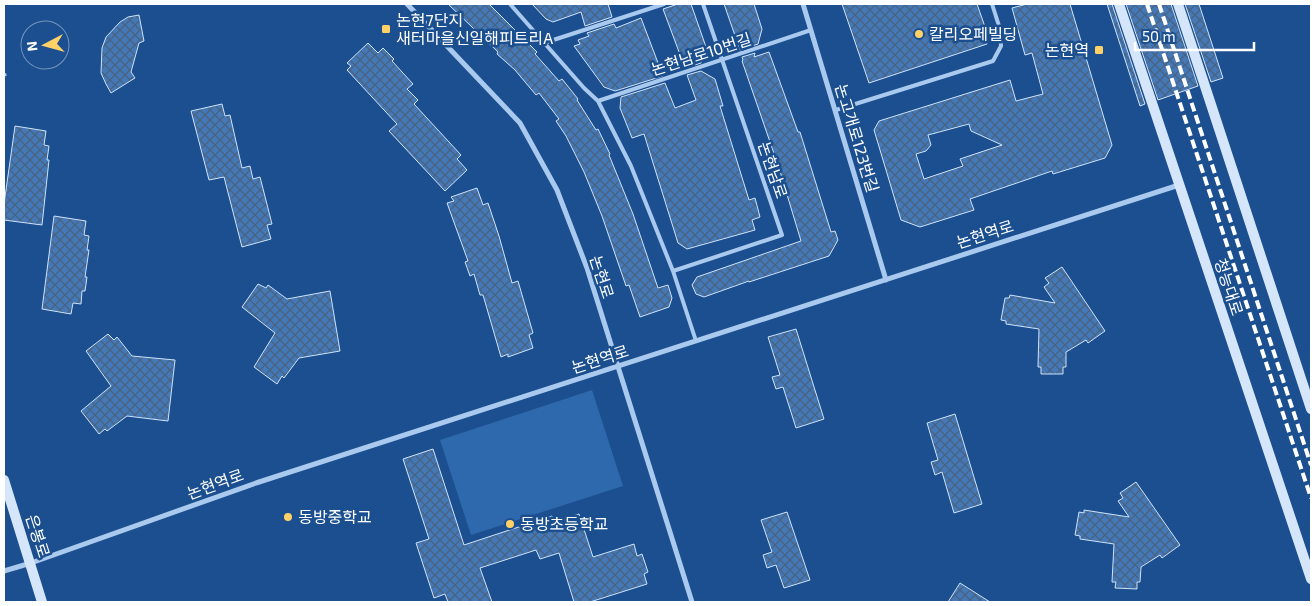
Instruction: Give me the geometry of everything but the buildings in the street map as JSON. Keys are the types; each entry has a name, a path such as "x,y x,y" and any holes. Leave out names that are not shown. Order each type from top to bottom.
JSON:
{"main road":[{"name":"청능대로","path":"1119,4 1311,579"},
{"path":"1178,4 1311,409"},
{"name":"은봉로","path":"4,480 42,602"}],"street":[{"name":"논현로","path":"407,4 520,123 557,190 587,268 692,602"},
{"name":"논고개로123번길","path":"803,4 886,280"},
{"name":"논현역로","path":"4,571 263,481 1179,185"}],"lane":[{"path":"510,4 584,88 598,101 631,166 673,271 696,341"},
{"path":"544,43 664,4"},
{"name":"논현남로","path":"673,271 782,236 703,4"},
{"path":"836,110 992,61 1001,46 1000,29 992,4"},
{"name":"논현남로10번길","path":"598,101 811,30"}],"shaded area":[{"path":"592,390 623,486 471,535 440,440"}],"railway":[{"path":"1147,4 1311,498"},
{"path":"1159,4 1311,465"}],"place":[{"name":"논현7단지 새터마을신일해피트리A","path":"386,29"},
{"name":"칼리오페빌딩","path":"919,34"},
{"name":"논현역","path":"1099,50"},
{"name":"동방중학교","path":"288,517"},
{"name":"동방초등학교","path":"510,524"}]}
